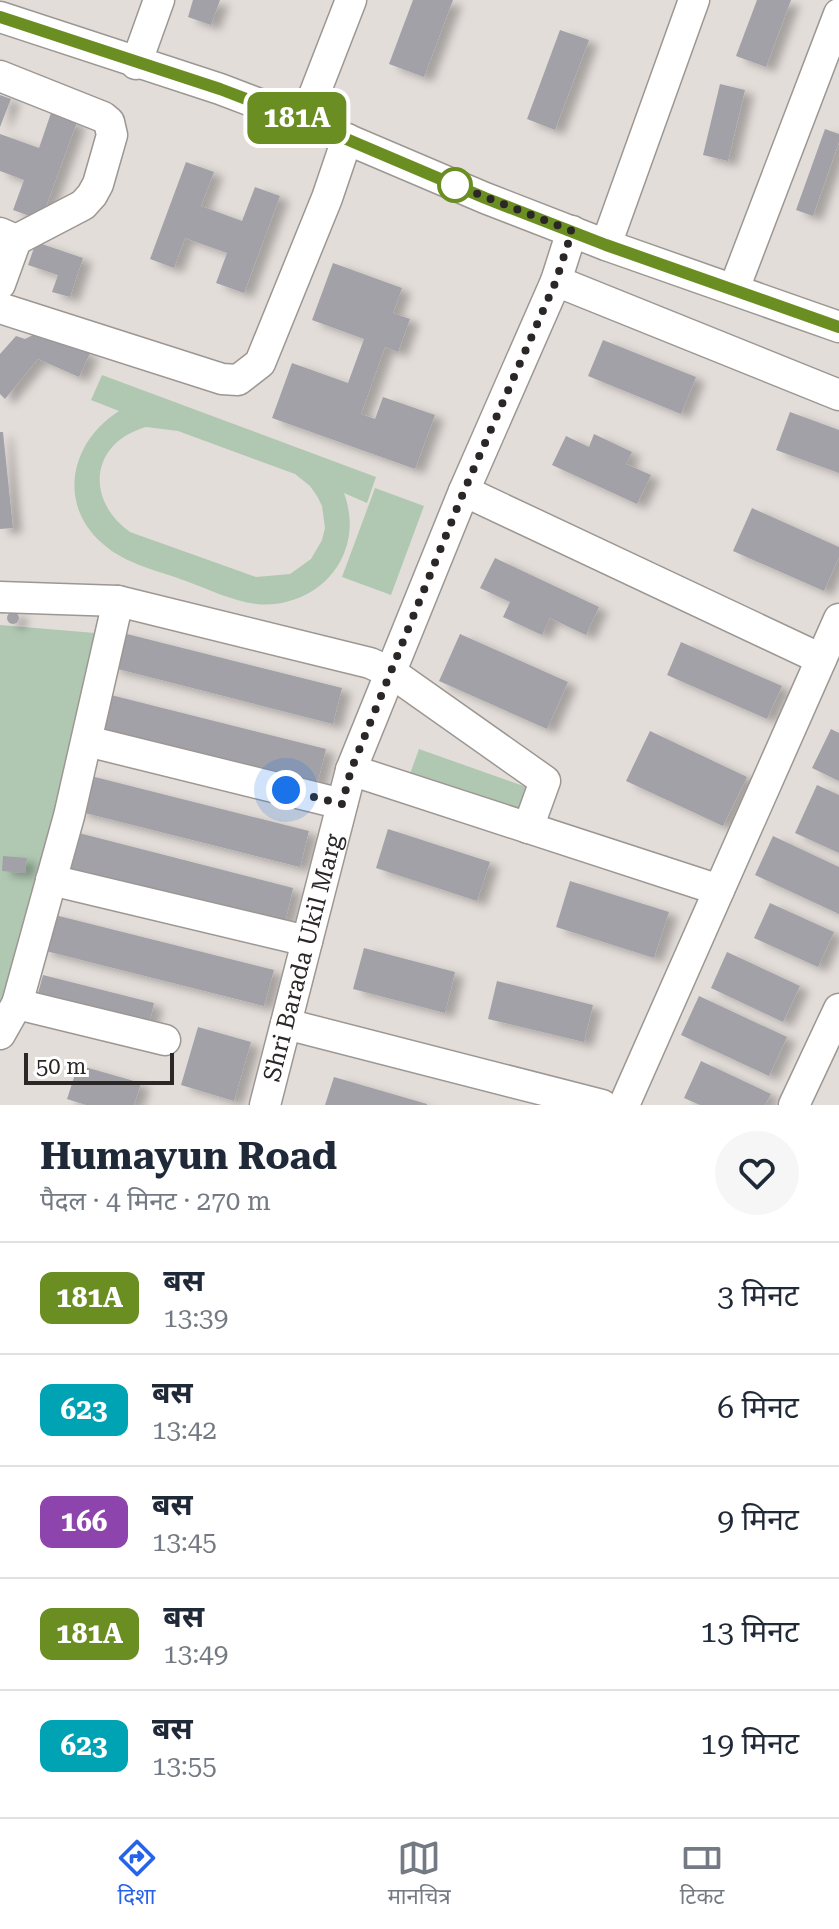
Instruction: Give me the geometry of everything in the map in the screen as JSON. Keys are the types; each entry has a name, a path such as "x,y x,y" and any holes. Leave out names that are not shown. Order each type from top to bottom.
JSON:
{"street":[{"path":"136,64 159,0"},
{"path":"304,121 351,0"},
{"path":"606,245 694,0"},
{"path":"734,289 839,14"},
{"path":"0,17 192,80 304,121 485,198 606,245 839,327"},
{"path":"0,76 103,117 109,122 112,135 98,184 83,205 8,236 0,284"},
{"path":"0,308 222,379 238,380 260,363 327,198 347,139"},
{"name":"Shri Barada Ukil Marg","path":"265,1105 351,770 464,491 556,281 572,231"},
{"path":"556,281 839,395"},
{"path":"464,491 821,659"},
{"path":"0,597 118,601 370,663 392,673 545,781 528,828"},
{"path":"0,1045 29,1007 51,880 87,741 118,601"},
{"path":"624,1105 839,619"},
{"path":"87,741 342,804"},
{"path":"351,770 719,890"},
{"path":"51,880 307,941"},
{"path":"0,1034 29,1007"},
{"path":"29,1007 165,1040"},
{"path":"794,1105 839,1009"},
{"path":"286,1024 602,1105"}],"green space":[{"path":"102,375 376,477 367,503 344,493 350,518 349,534 342,558 335,569 317,588 294,600 256,604 229,598 112,551 88,528 79,511 75,492 75,474 80,456 103,424 119,411 91,400","holes":["146,427 178,431 295,474 310,486 322,506 325,528 311,559 290,574 256,577 130,532 115,519 101,489 100,474 104,459 127,435"]},
{"path":"375,488 424,506 391,595 342,577"},
{"path":"0,625 107,634 67,815 0,1008"},
{"path":"419,749 529,788 521,812 410,774"}],"building":[{"path":"193,0 220,0 211,25 188,17"},
{"path":"413,0 453,0 424,77 389,64"},
{"path":"757,0 791,0 766,67 736,56"},
{"path":"560,30 589,40 555,130 527,119"},
{"path":"720,84 745,90 728,161 703,155"},
{"path":"0,95 11,99 0,127"},
{"path":"51,113 77,122 41,220 13,210 24,180 0,171 0,134 39,148"},
{"path":"825,129 839,134 839,142 813,216 796,210"},
{"path":"186,162 214,172 201,206 242,221 255,187 280,196 244,293 216,283 227,253 185,238 174,268 150,259"},
{"path":"36,242 83,258 70,297 52,292 58,275 28,265"},
{"path":"333,263 402,288 393,313 410,319 398,352 385,347 361,414 375,419 383,397 435,415 415,469 272,418 292,363 348,383 364,339 312,320"},
{"path":"47,333 80,343 78,350 90,353 79,377 38,359 5,399 0,394 0,354 16,336 25,339 33,335 44,339"},
{"path":"603,340 696,377 681,414 588,376"},
{"path":"790,412 839,430 839,473 776,450"},
{"path":"0,432 3,432 13,528 0,529"},
{"path":"594,434 632,452 626,464 651,475 637,504 552,465 566,436 589,447"},
{"path":"752,508 839,547 839,557 824,591 733,551"},
{"path":"495,558 599,607 586,635 550,618 542,635 503,617 510,602 480,588"},
{"path":"13,612 19,618 13,624 7,618"},
{"path":"119,632 342,688 333,724 110,667"},
{"path":"460,634 568,682 547,729 439,681"},
{"path":"681,642 782,686 767,719 667,675"},
{"path":"103,693 326,749 317,785 94,729"},
{"path":"831,729 839,733 839,781 812,768"},
{"path":"650,731 747,777 723,826 626,781"},
{"path":"87,775 309,831 300,867 77,811"},
{"path":"817,785 839,795 839,853 795,833"},
{"path":"388,829 490,862 477,901 376,868"},
{"path":"71,831 293,888 285,923 62,867"},
{"path":"773,836 839,867 839,914 755,875"},
{"path":"3,856 27,858 25,873 2,871"},
{"path":"570,881 669,912 654,958 556,927"},
{"path":"770,903 834,932 818,967 754,938"},
{"path":"51,914 274,970 264,1006 42,950"},
{"path":"364,948 455,972 445,1013 353,989"},
{"path":"727,952 800,986 783,1022 711,988"},
{"path":"43,975 154,1003 147,1033 35,1004"},
{"path":"497,981 593,1005 584,1042 488,1019"},
{"path":"699,996 787,1037 769,1076 681,1035"},
{"path":"198,1027 251,1042 234,1101 181,1085"},
{"path":"701,1061 771,1094 765,1105 700,1105 684,1098"},
{"path":"78,1065 141,1083 134,1105 86,1105 67,1099"},
{"path":"334,1077 427,1104 427,1105 325,1105"}],"bus line":[{"name":"181A","path":"0,17 220,89 606,245 839,327"}],"route":[{"path":"286,790 342,804 351,770 464,491 556,281 572,231 455,185"}]}
